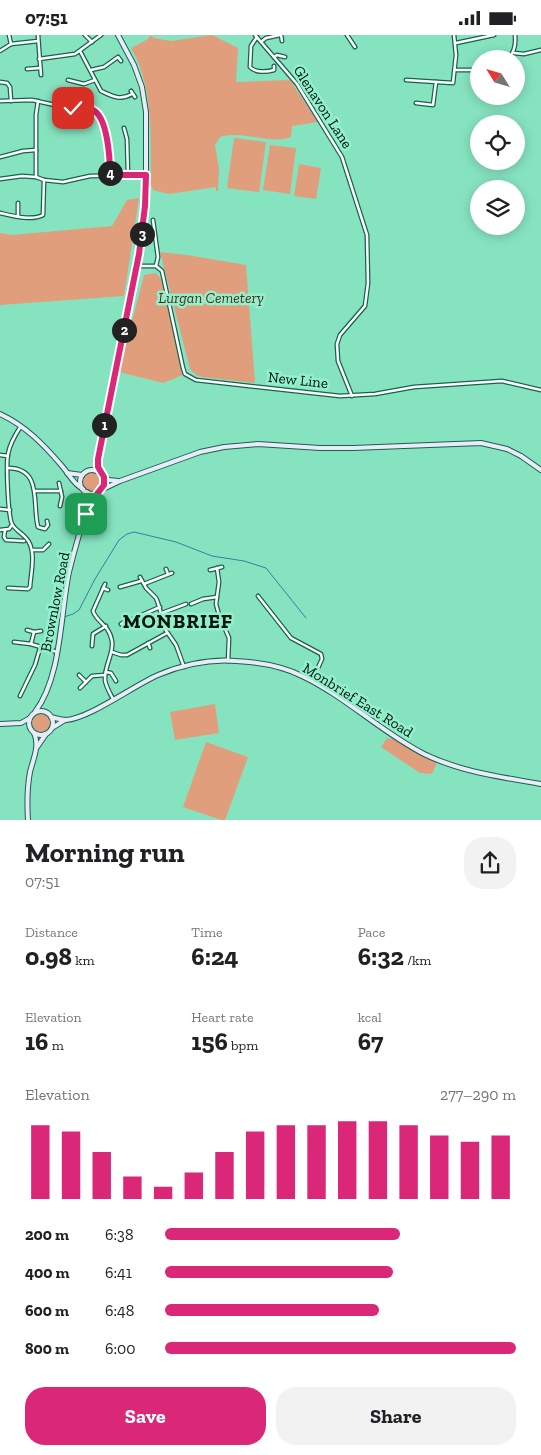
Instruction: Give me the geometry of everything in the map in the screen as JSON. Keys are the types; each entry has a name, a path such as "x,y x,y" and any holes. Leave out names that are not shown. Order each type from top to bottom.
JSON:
{"street":[{"path":"9,35 11,44"},
{"path":"38,35 40,75"},
{"path":"85,35 92,42"},
{"path":"39,59 68,56 80,51 101,35"},
{"path":"100,491 104,481 98,459 137,265 146,197 146,112 142,87 134,65 118,35"},
{"path":"261,42 266,38 281,35 282,41"},
{"path":"347,35 355,47"},
{"path":"406,80 453,83 456,70 456,43 454,35"},
{"path":"456,43 494,35"},
{"path":"514,50 515,35"},
{"path":"256,36 251,46 250,67 254,71 270,71 274,70 274,66"},
{"name":"Glenavon Lane","path":"256,36 297,84 342,157 367,235 368,283 365,306 340,335 337,344 338,361 352,396"},
{"path":"0,51 11,44 38,41"},
{"path":"525,54 541,50"},
{"path":"80,51 101,91 119,98 125,98 131,93 136,97"},
{"path":"274,57 277,55 285,57"},
{"path":"91,70 104,67 118,57 121,61"},
{"path":"26,69 40,68"},
{"path":"456,70 470,70"},
{"path":"68,80 84,84 95,80"},
{"path":"0,82 7,83 10,87 11,101"},
{"path":"416,103 433,105 436,82"},
{"path":"0,101 38,101 64,107 93,110 97,113 110,146 110,175"},
{"path":"36,177 36,115 38,101"},
{"path":"128,175 125,130 130,130"},
{"path":"0,157 23,151 36,151"},
{"path":"0,179 22,176 62,183 90,176 146,175"},
{"path":"0,213 38,217 44,215 44,181"},
{"path":"18,203 18,216"},
{"path":"137,265 156,266 158,257 153,220"},
{"name":"New Line","path":"156,266 162,271 183,368 186,374 196,380 340,396 414,387 502,381 541,390"},
{"path":"0,414 21,426 39,440 75,484 87,492 93,493 120,481 200,452 224,447 258,444 353,449 481,443 507,449 521,456 541,471"},
{"path":"8,588 28,589 30,587 32,550 28,540 12,525 10,510 8,456 13,439 21,426"},
{"path":"0,455 8,456"},
{"path":"67,473 82,475 90,470 98,459"},
{"path":"8,468 19,469 31,479 35,491 38,527 45,529 48,525 47,521"},
{"path":"90,470 101,473 109,480 120,481"},
{"path":"82,475 80,484 83,489"},
{"path":"59,483 62,501 60,506"},
{"path":"35,491 61,491"},
{"name":"Brownlow Road","path":"87,510 100,491"},
{"name":"Brownlow Road","path":"47,713 43,705 44,697 57,652 64,618 69,573 89,501 87,492"},
{"path":"0,509 10,510"},
{"path":"0,530 5,530 12,525"},
{"path":"5,530 4,537 6,540 24,541"},
{"path":"32,550 43,550 49,544"},
{"path":"210,570 222,567"},
{"path":"216,568 218,582 217,610 229,638 228,661"},
{"path":"166,569 168,574"},
{"path":"144,584 172,573"},
{"path":"121,581 121,587 140,579 148,592 156,598 162,613 163,625 176,645 184,667"},
{"path":"105,584 92,611 110,634 112,652 106,673 107,687 113,699"},
{"path":"103,588 108,590"},
{"path":"192,598 192,604 203,599 217,597"},
{"path":"258,597 291,637 321,654 322,659 312,681"},
{"path":"162,613 186,604"},
{"path":"121,624 127,619 134,619 160,607"},
{"path":"214,627 222,623"},
{"path":"92,646 93,634 106,627"},
{"path":"27,630 34,633 41,631"},
{"path":"31,644 34,633"},
{"path":"112,652 126,655 167,633"},
{"path":"14,642 31,644 57,652"},
{"path":"148,643 150,648"},
{"path":"20,696 35,665 40,648"},
{"name":"Monbrief East Road","path":"51,729 65,720 82,715 154,677 184,667 202,663 228,661 255,663 286,670 312,681 404,742 423,753 453,766 489,775 541,784"},
{"path":"80,688 92,676 106,673 111,673 116,681"},
{"path":"79,675 86,682"},
{"name":"Brownlow Road","path":"35,713 44,697"},
{"path":"1,724 20,723 41,711 51,717 65,720"},
{"path":"36,749 51,729 51,717"},
{"path":"30,718 30,728"},
{"path":"20,723 30,728 37,739 30,772 28,820"},
{"path":"34,733 42,735 48,733"}],"green space":[{"path":"150,35 154,38 171,41 212,35 238,48 236,82 290,80 318,122 292,126 291,137 283,139 265,139 238,135 220,137 215,145 219,168 218,191 216,191 216,187 169,194 153,190 151,185 151,133 148,98 139,64 131,48 148,39"},
{"path":"234,138 266,142 259,192 227,188"},
{"path":"270,145 296,148 290,194 263,190"},
{"path":"299,164 321,168 316,199 294,196"},
{"path":"139,198 124,296 0,305 0,233 12,235 112,226 127,200"},
{"name":"Lurgan Cemetery","path":"160,252 246,265 255,383 202,377 196,375 190,369"},
{"path":"156,273 161,279 183,375 163,383 119,372 144,275"},
{"path":"92,472 99,475 102,482 99,489 92,492 85,489 82,482 85,475"},
{"path":"215,704 219,733 175,740 170,712"},
{"path":"37,714 45,714 50,719 48,730 37,732 32,727 32,719"},
{"path":"387,738 393,739 437,763 432,774 420,773 381,747"},
{"path":"206,742 248,757 225,820 183,807"}],"waterway":[{"path":"64,617 79,610 119,540 127,534 134,532 176,542 212,556 244,561 266,568 306,618"}],"district":[{"name":"MONBRIEF","path":"178,621"}],"route":[{"path":"73,108 93,110 99,116 110,146 110,175 146,175 143,230 139,254 98,459 99,472 104,477 104,485 90,503 86,514"}]}
